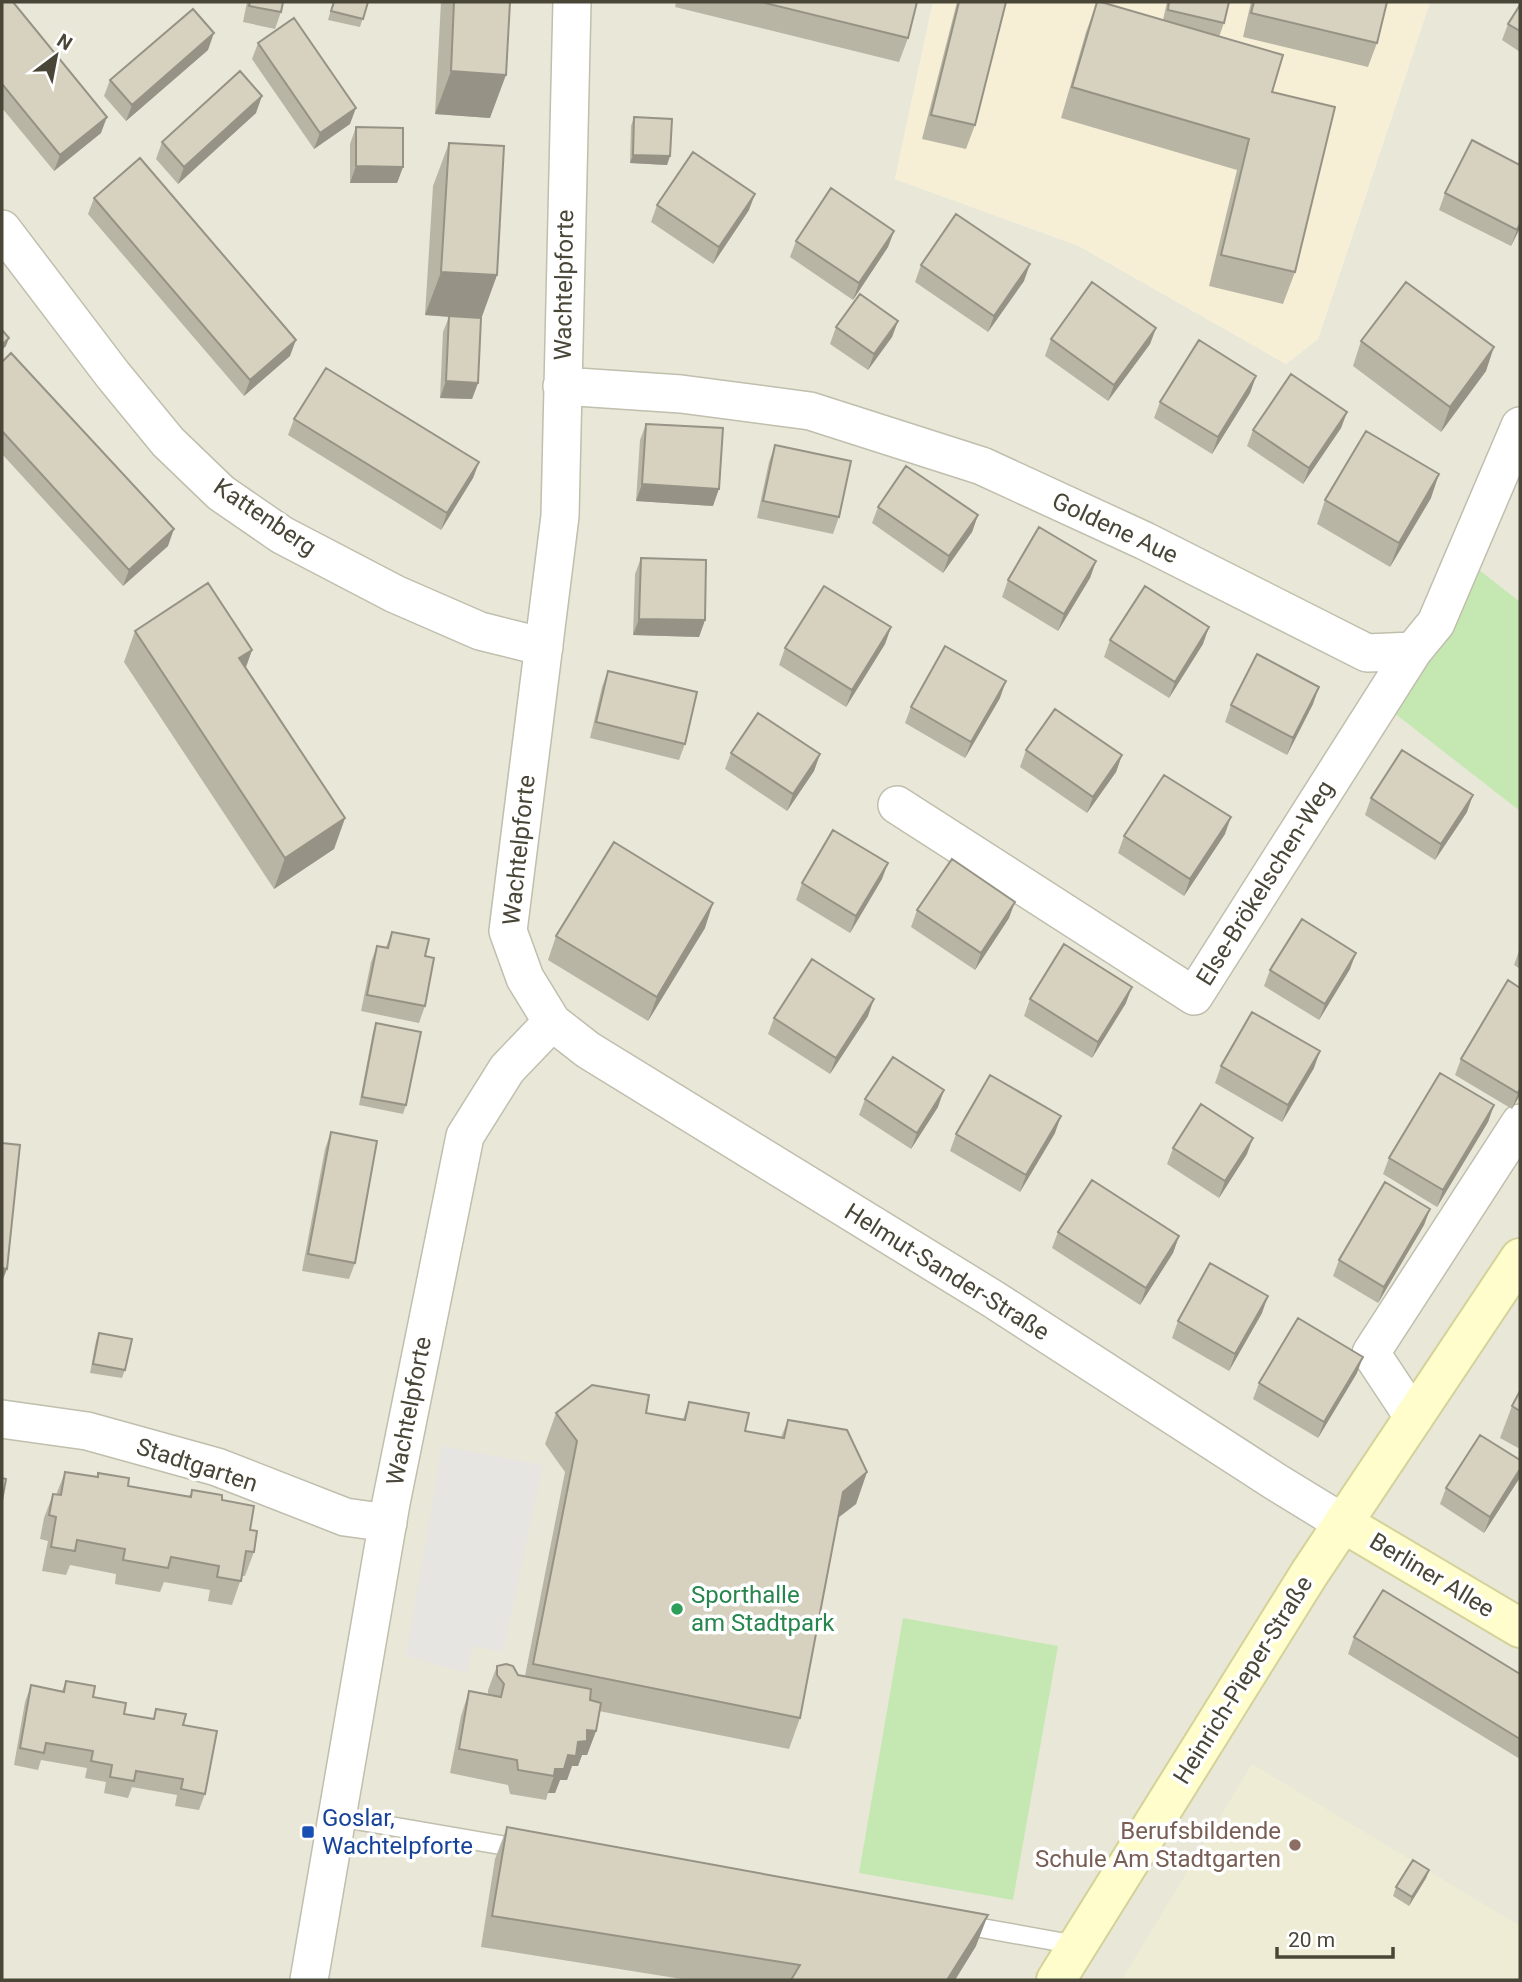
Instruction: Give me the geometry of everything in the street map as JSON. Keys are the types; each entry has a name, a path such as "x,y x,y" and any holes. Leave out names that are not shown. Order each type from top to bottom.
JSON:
{"street":[{"name":"Wachtelpforte","path":"309,1980 388,1523 465,1136 507,1069 552,1021 525,978 508,931 560,516 572,2"},
{"name":"Kattenberg","path":"2,229 113,375 168,442 221,493 282,535 395,594 480,631 544,647"},
{"name":"Goldene Aue","path":"562,386 681,394 810,411 982,466 1145,541 1367,653 1413,651"},
{"path":"1413,651 1436,623 1520,426"},
{"name":"Else-Brökelschen-Weg","path":"897,805 1194,996 1413,651"},
{"name":"Helmut-Sander-Straße","path":"552,1021 588,1050 993,1299 1276,1482 1343,1522"},
{"path":"1414,1418 1371,1353 1520,1123"},
{"name":"Heinrich-Pieper-Straße","path":"1056,1980 1343,1522 1520,1258"},
{"name":"Stadtgarten","path":"2,1419 87,1431 217,1468 345,1517 388,1523"},
{"name":"Berliner Allee","path":"1343,1522 1520,1628"}],"lane":[{"path":"338,1817 541,1852"},
{"path":"935,1920 1077,1945"}],"shaded area":[{"path":"2,2 933,2 895,179 1079,246 1286,364 1318,339 1430,2 1520,2 1520,1980 2,1980"},
{"path":"933,2 1430,2 1318,339 1286,364 1079,246 895,179"},
{"path":"442,1446 543,1465 503,1652 473,1646 467,1673 406,1656"},
{"name":"Berufsbildende Schule Am Stadtgarten","path":"1252,1764 1520,1926 1520,1980 1122,1980"}],"green space":[{"path":"1464,558 1520,602 1520,811 1380,702"},
{"path":"903,1618 1058,1646 1013,1900 859,1873"}],"building":[{"path":"2,2 13,2 107,117 60,155 2,84"},
{"path":"250,2 283,2 281,12 249,6"},
{"path":"334,2 368,2 363,19 331,11"},
{"path":"454,2 510,2 506,75 451,71"},
{"path":"761,2 917,2 908,38"},
{"path":"959,2 1006,2 975,125 931,115"},
{"path":"1097,2 1283,55 1272,92 1335,107 1295,272 1221,255 1249,139 1072,87"},
{"path":"1169,2 1229,2 1224,23 1168,10"},
{"path":"1254,2 1387,2 1377,43 1251,13"},
{"path":"1520,5 1520,31 1508,24"},
{"path":"193,9 214,33 132,105 110,80"},
{"path":"294,18 356,108 320,133 258,43"},
{"path":"240,71 262,96 184,167 162,142"},
{"path":"634,117 672,119 670,156 633,155"},
{"path":"356,127 403,128 403,167 356,166"},
{"path":"1472,140 1520,165 1520,224 1517,230 1445,193"},
{"path":"449,143 504,146 497,275 441,272"},
{"path":"693,152 755,194 719,247 657,205"},
{"path":"140,158 296,340 250,380 94,198"},
{"path":"831,188 894,231 859,283 796,241"},
{"path":"956,214 1030,264 994,316 921,265"},
{"path":"1092,282 1156,328 1114,385 1051,339"},
{"path":"1406,282 1494,347 1450,407 1361,341"},
{"path":"860,294 898,321 874,354 836,327"},
{"path":"449,316 481,318 478,383 446,381"},
{"path":"2,330 9,338 2,345"},
{"path":"1199,340 1256,376 1218,437 1160,402"},
{"path":"11,353 174,529 129,570 2,431 2,362"},
{"path":"326,368 479,462 447,513 294,419"},
{"path":"1291,374 1347,412 1309,468 1253,430"},
{"path":"646,424 723,428 719,489 642,484"},
{"path":"1366,431 1439,474 1399,543 1325,500"},
{"path":"775,445 851,461 839,517 763,501"},
{"path":"906,466 978,515 949,556 878,507"},
{"path":"1039,527 1096,561 1064,614 1008,580"},
{"path":"641,558 706,560 705,620 639,619"},
{"path":"208,583 252,650 239,658 345,818 285,858 135,631"},
{"path":"824,586 891,627 852,690 785,648"},
{"path":"1145,586 1209,627 1175,682 1110,640"},
{"path":"945,646 1006,681 971,742 911,707"},
{"path":"1257,654 1319,687 1293,738 1231,705"},
{"path":"608,671 697,692 685,744 596,722"},
{"path":"1055,709 1122,755 1093,797 1026,750"},
{"path":"758,713 820,754 793,794 731,753"},
{"path":"1402,750 1473,795 1441,844 1371,798"},
{"path":"1164,775 1231,817 1190,879 1124,836"},
{"path":"833,830 888,863 856,916 802,883"},
{"path":"614,842 713,903 657,997 556,936"},
{"path":"952,859 1015,902 981,953 917,910"},
{"path":"1302,919 1356,953 1325,1004 1270,970"},
{"path":"392,932 429,939 425,956 434,958 425,1006 367,995 377,946 388,948"},
{"path":"1064,944 1132,987 1098,1042 1030,999"},
{"path":"812,959 874,999 836,1058 774,1018"},
{"path":"1508,980 1520,988 1518,1093 1461,1059"},
{"path":"1252,1012 1320,1051 1288,1105 1221,1066"},
{"path":"376,1023 421,1032 406,1105 362,1097"},
{"path":"893,1057 944,1090 917,1133 865,1099"},
{"path":"1440,1073 1494,1105 1443,1190 1389,1158"},
{"path":"990,1075 1061,1116 1026,1175 956,1134"},
{"path":"1201,1104 1253,1138 1225,1181 1173,1148"},
{"path":"331,1132 377,1141 355,1263 308,1254"},
{"path":"2,1143 20,1145 7,1269 2,1268"},
{"path":"1092,1180 1179,1236 1146,1288 1058,1232"},
{"path":"1385,1182 1430,1209 1384,1287 1339,1260"},
{"path":"1210,1263 1268,1296 1235,1354 1178,1321"},
{"path":"1298,1318 1363,1357 1324,1422 1259,1383"},
{"path":"99,1333 132,1339 125,1370 93,1364"},
{"name":"Sporthalle am Stadtpark","path":"592,1385 649,1395 646,1413 685,1420 689,1402 749,1413 745,1431 784,1438 788,1420 847,1430 867,1472 843,1492 800,1718 533,1664 577,1441 556,1413"},
{"path":"1520,1391 1520,1411 1512,1406"},
{"path":"1480,1435 1520,1460 1520,1469 1490,1517 1446,1488"},
{"path":"65,1472 129,1478 128,1486 191,1497 192,1490 222,1495 222,1500 254,1506 250,1530 257,1531 254,1552 246,1551 241,1581 217,1577 219,1566 171,1557 168,1568 123,1560 125,1549 77,1540 75,1551 51,1547 56,1517 49,1515 53,1494 61,1495"},
{"path":"2,1478 6,1479 2,1501"},
{"path":"1383,1590 1520,1674 1520,1739 1354,1637"},
{"path":"497,1666 513,1666 518,1675 591,1689 590,1700 601,1703 596,1731 587,1730 587,1741 578,1742 576,1756 568,1755 564,1769 555,1769 554,1776 518,1770 517,1760 459,1749 469,1691 501,1697 504,1684 497,1675"},
{"path":"66,1681 95,1686 93,1697 126,1703 124,1714 154,1719 156,1709 186,1714 183,1725 217,1731 205,1794 181,1789 183,1779 136,1771 134,1781 110,1777 112,1765 91,1761 93,1751 46,1743 44,1753 20,1748 31,1685 64,1692"},
{"path":"507,1827 988,1915 947,1980 791,1980 800,1965 492,1916"},
{"path":"1413,1860 1429,1870 1412,1897 1396,1887"}],"place":[{"name":"Sporthalle am Stadtpark","path":"677,1609"},
{"name":"Goslar, Wachtelpforte","path":"308,1832"},
{"name":"Berufsbildende Schule Am Stadtgarten","path":"1295,1845"}]}
